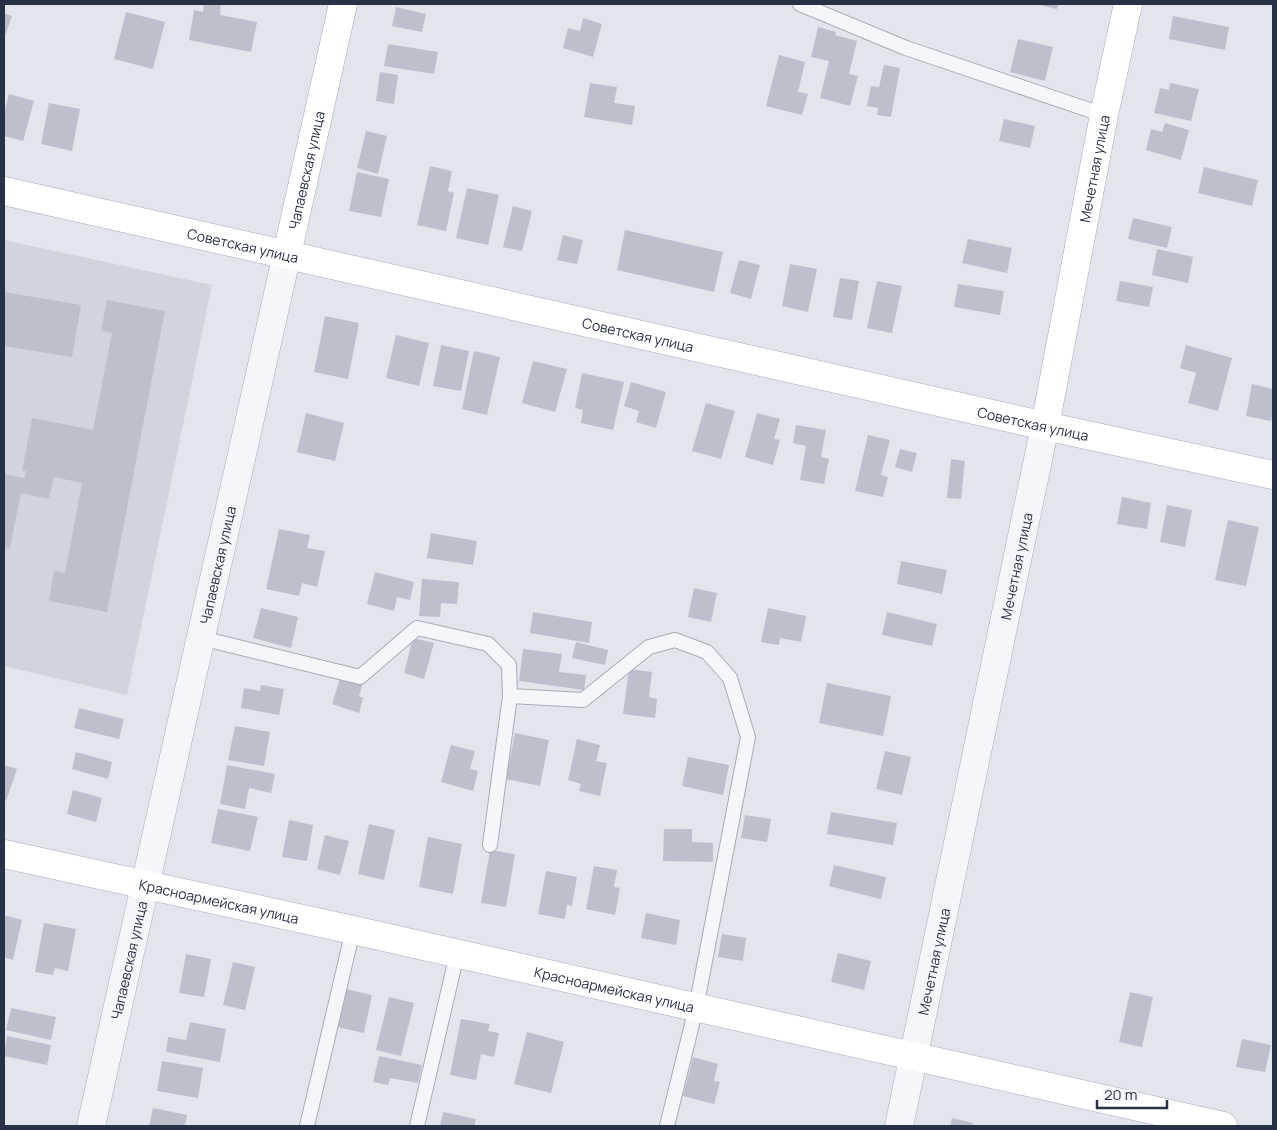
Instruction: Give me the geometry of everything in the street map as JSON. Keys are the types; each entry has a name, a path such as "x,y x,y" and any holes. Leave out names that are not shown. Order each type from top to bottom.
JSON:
{"street":[{"name":"Чапаевская улица","path":"91,1126 343,4"},
{"name":"Мечетная улица","path":"899,1126 1044,426 1104,115 1128,4"},
{"name":"Советская улица","path":"4,191 1044,426 1273,475"},
{"name":"Красноармейская улица","path":"4,854 353,930 1224,1126"}],"lane":[{"path":"800,4 906,48 1104,115"},
{"path":"201,638 360,678 417,628 488,644 509,665 510,696 490,845"},
{"path":"510,696 583,700 649,647 675,640 707,652 730,678 748,737 696,1008 666,1126"},
{"path":"307,1126 353,930"},
{"path":"417,1126 457,954"}],"shaded area":[{"path":"4,240 212,285 127,695 4,666"}],"building":[{"path":"204,4 221,4 220,15 257,22 251,52 189,40 194,10 203,12"},
{"path":"1035,4 1059,4 1057,9"},
{"path":"396,7 426,14 422,32 392,26"},
{"path":"126,12 165,22 153,69 114,59"},
{"path":"4,13 12,16 4,39"},
{"path":"1173,16 1229,27 1225,50 1169,39"},
{"path":"583,18 602,24 593,57 563,48 568,28 580,31"},
{"path":"818,27 836,32 835,35 857,41 849,74 858,76 850,106 820,98 829,61 811,57"},
{"path":"1018,39 1053,47 1045,81 1010,72"},
{"path":"388,44 438,52 434,74 384,66"},
{"path":"779,55 805,62 798,92 808,94 802,115 766,106"},
{"path":"884,65 900,68 891,117 877,115 878,108 867,106 871,86 879,87"},
{"path":"380,72 398,75 394,104 376,101"},
{"path":"590,83 617,87 614,103 635,106 632,125 584,117"},
{"path":"1170,83 1199,89 1191,121 1154,113 1160,88 1169,90"},
{"path":"9,94 34,101 23,141 4,136 4,113"},
{"path":"49,103 80,109 72,151 41,144"},
{"path":"1004,119 1035,126 1030,148 999,141"},
{"path":"1165,123 1189,130 1181,160 1146,150 1151,129 1162,132"},
{"path":"366,131 387,136 378,174 357,168"},
{"path":"430,166 452,171 448,191 454,193 446,231 417,225"},
{"path":"1204,167 1258,180 1252,206 1198,193"},
{"path":"357,172 389,179 381,217 349,211"},
{"path":"467,188 499,195 488,245 456,238"},
{"path":"513,206 532,211 522,251 503,247"},
{"path":"1133,218 1172,227 1167,248 1128,239"},
{"path":"625,230 723,252 714,292 617,270"},
{"path":"563,235 583,240 577,264 557,260"},
{"path":"968,239 1012,248 1007,273 962,263"},
{"path":"1157,249 1193,257 1188,283 1152,275"},
{"path":"739,260 760,265 751,299 730,293"},
{"path":"790,264 817,269 808,312 782,306"},
{"path":"840,278 859,281 852,320 833,317"},
{"path":"877,281 902,286 892,333 867,328"},
{"path":"1120,281 1153,287 1149,307 1116,301"},
{"path":"958,284 1004,291 1000,315 954,307"},
{"path":"4,292 81,305 72,357 4,346"},
{"path":"107,300 165,311 107,612 49,601 54,571 65,573 82,483 54,477 49,499 21,493 10,548 4,547 4,474 24,478 26,471 22,471 32,418 93,430 112,333 101,331"},
{"path":"325,316 359,323 348,379 314,372"},
{"path":"396,335 429,343 419,386 386,378"},
{"path":"441,345 469,351 461,391 433,386"},
{"path":"1186,345 1232,358 1218,411 1188,403 1196,373 1180,368"},
{"path":"474,351 500,357 487,415 462,409"},
{"path":"533,361 567,369 555,412 522,403"},
{"path":"582,373 624,382 613,430 581,423 583,410 575,408"},
{"path":"631,382 666,392 656,428 636,422 639,411 624,406"},
{"path":"1252,384 1273,389 1271,421 1246,416"},
{"path":"706,403 735,411 721,459 692,451"},
{"path":"306,413 344,423 335,461 297,452"},
{"path":"757,413 780,419 774,439 780,440 773,465 745,457"},
{"path":"796,425 826,430 821,457 829,459 824,484 800,480 806,446 793,443"},
{"path":"868,435 890,440 881,475 888,477 883,497 855,491"},
{"path":"900,449 917,453 912,472 895,467"},
{"path":"951,459 965,461 961,499 947,498"},
{"path":"1122,497 1151,503 1147,529 1117,524"},
{"path":"1167,505 1192,510 1185,547 1160,542"},
{"path":"1228,520 1259,527 1246,586 1215,580"},
{"path":"279,529 310,535 307,548 325,551 317,587 302,583 299,596 266,589"},
{"path":"431,533 477,541 473,565 427,558"},
{"path":"901,561 947,570 942,594 897,584"},
{"path":"375,572 414,582 410,600 397,597 394,611 367,604"},
{"path":"422,579 459,582 457,604 441,603 440,617 419,616"},
{"path":"694,588 717,593 711,622 688,617"},
{"path":"261,608 298,617 291,648 253,638"},
{"path":"768,608 806,616 801,642 780,638 779,645 761,642"},
{"path":"533,612 592,622 589,643 530,633"},
{"path":"887,612 937,624 932,646 882,635"},
{"path":"413,638 434,643 424,679 404,673"},
{"path":"576,642 608,650 605,665 572,658"},
{"path":"523,649 562,654 559,672 586,675 584,690 519,681"},
{"path":"629,669 652,672 649,697 657,699 655,718 623,714"},
{"path":"341,675 363,682 359,696 363,698 359,713 332,704"},
{"path":"827,683 891,696 883,736 819,723"},
{"path":"261,685 284,689 279,715 241,708 244,688 260,691"},
{"path":"79,708 124,719 119,739 74,728"},
{"path":"235,726 270,732 264,766 228,760"},
{"path":"515,733 549,740 540,786 506,779"},
{"path":"577,739 600,745 596,761 607,763 600,796 579,791 581,784 568,780"},
{"path":"451,745 475,751 470,769 478,771 473,791 441,782"},
{"path":"885,751 911,757 902,795 876,789"},
{"path":"76,752 112,762 108,779 72,769"},
{"path":"688,757 729,765 723,795 682,786"},
{"path":"4,765 17,769 6,801 4,800"},
{"path":"227,765 275,774 271,793 249,788 245,809 220,804"},
{"path":"73,790 102,798 96,822 67,814"},
{"path":"218,809 258,817 250,851 211,843"},
{"path":"831,812 897,823 893,845 827,834"},
{"path":"745,815 771,819 767,842 741,838"},
{"path":"289,820 313,825 307,861 282,857"},
{"path":"369,824 395,830 384,880 358,874"},
{"path":"664,829 692,829 692,842 713,843 713,862 663,861"},
{"path":"325,835 349,841 340,875 317,869"},
{"path":"428,837 462,844 453,894 419,887"},
{"path":"490,850 515,854 506,907 481,903"},
{"path":"834,865 886,877 881,899 829,886"},
{"path":"594,866 617,870 614,887 620,888 615,915 586,909"},
{"path":"546,871 577,877 572,906 567,905 565,919 538,914"},
{"path":"646,913 680,920 676,945 641,938"},
{"path":"4,915 22,920 13,960 4,957"},
{"path":"44,923 76,929 68,971 55,968 53,975 35,972"},
{"path":"722,934 746,938 743,961 718,957"},
{"path":"838,953 871,961 864,990 831,982"},
{"path":"186,954 211,959 204,997 179,993"},
{"path":"233,962 255,967 245,1010 223,1005"},
{"path":"342,988 372,995 364,1033 333,1026"},
{"path":"1130,992 1153,997 1142,1047 1119,1042"},
{"path":"389,997 414,1003 401,1056 376,1050"},
{"path":"11,1008 56,1017 51,1040 6,1030"},
{"path":"461,1019 490,1024 488,1031 499,1033 494,1057 481,1054 476,1080 450,1075"},
{"path":"190,1022 226,1029 220,1062 166,1052 168,1037 186,1040"},
{"path":"527,1032 564,1042 551,1093 514,1084"},
{"path":"7,1036 51,1045 47,1065 4,1056"},
{"path":"1242,1039 1271,1045 1265,1072 1236,1067"},
{"path":"379,1056 422,1065 418,1083 390,1078 388,1085 373,1082"},
{"path":"693,1057 718,1064 714,1081 720,1082 714,1104 683,1096"},
{"path":"162,1061 203,1068 198,1098 157,1091"},
{"path":"153,1108 187,1115 185,1126 149,1126"},
{"path":"443,1112 476,1119 474,1126 440,1126"},
{"path":"952,1118 973,1123 972,1126 950,1126"}]}
